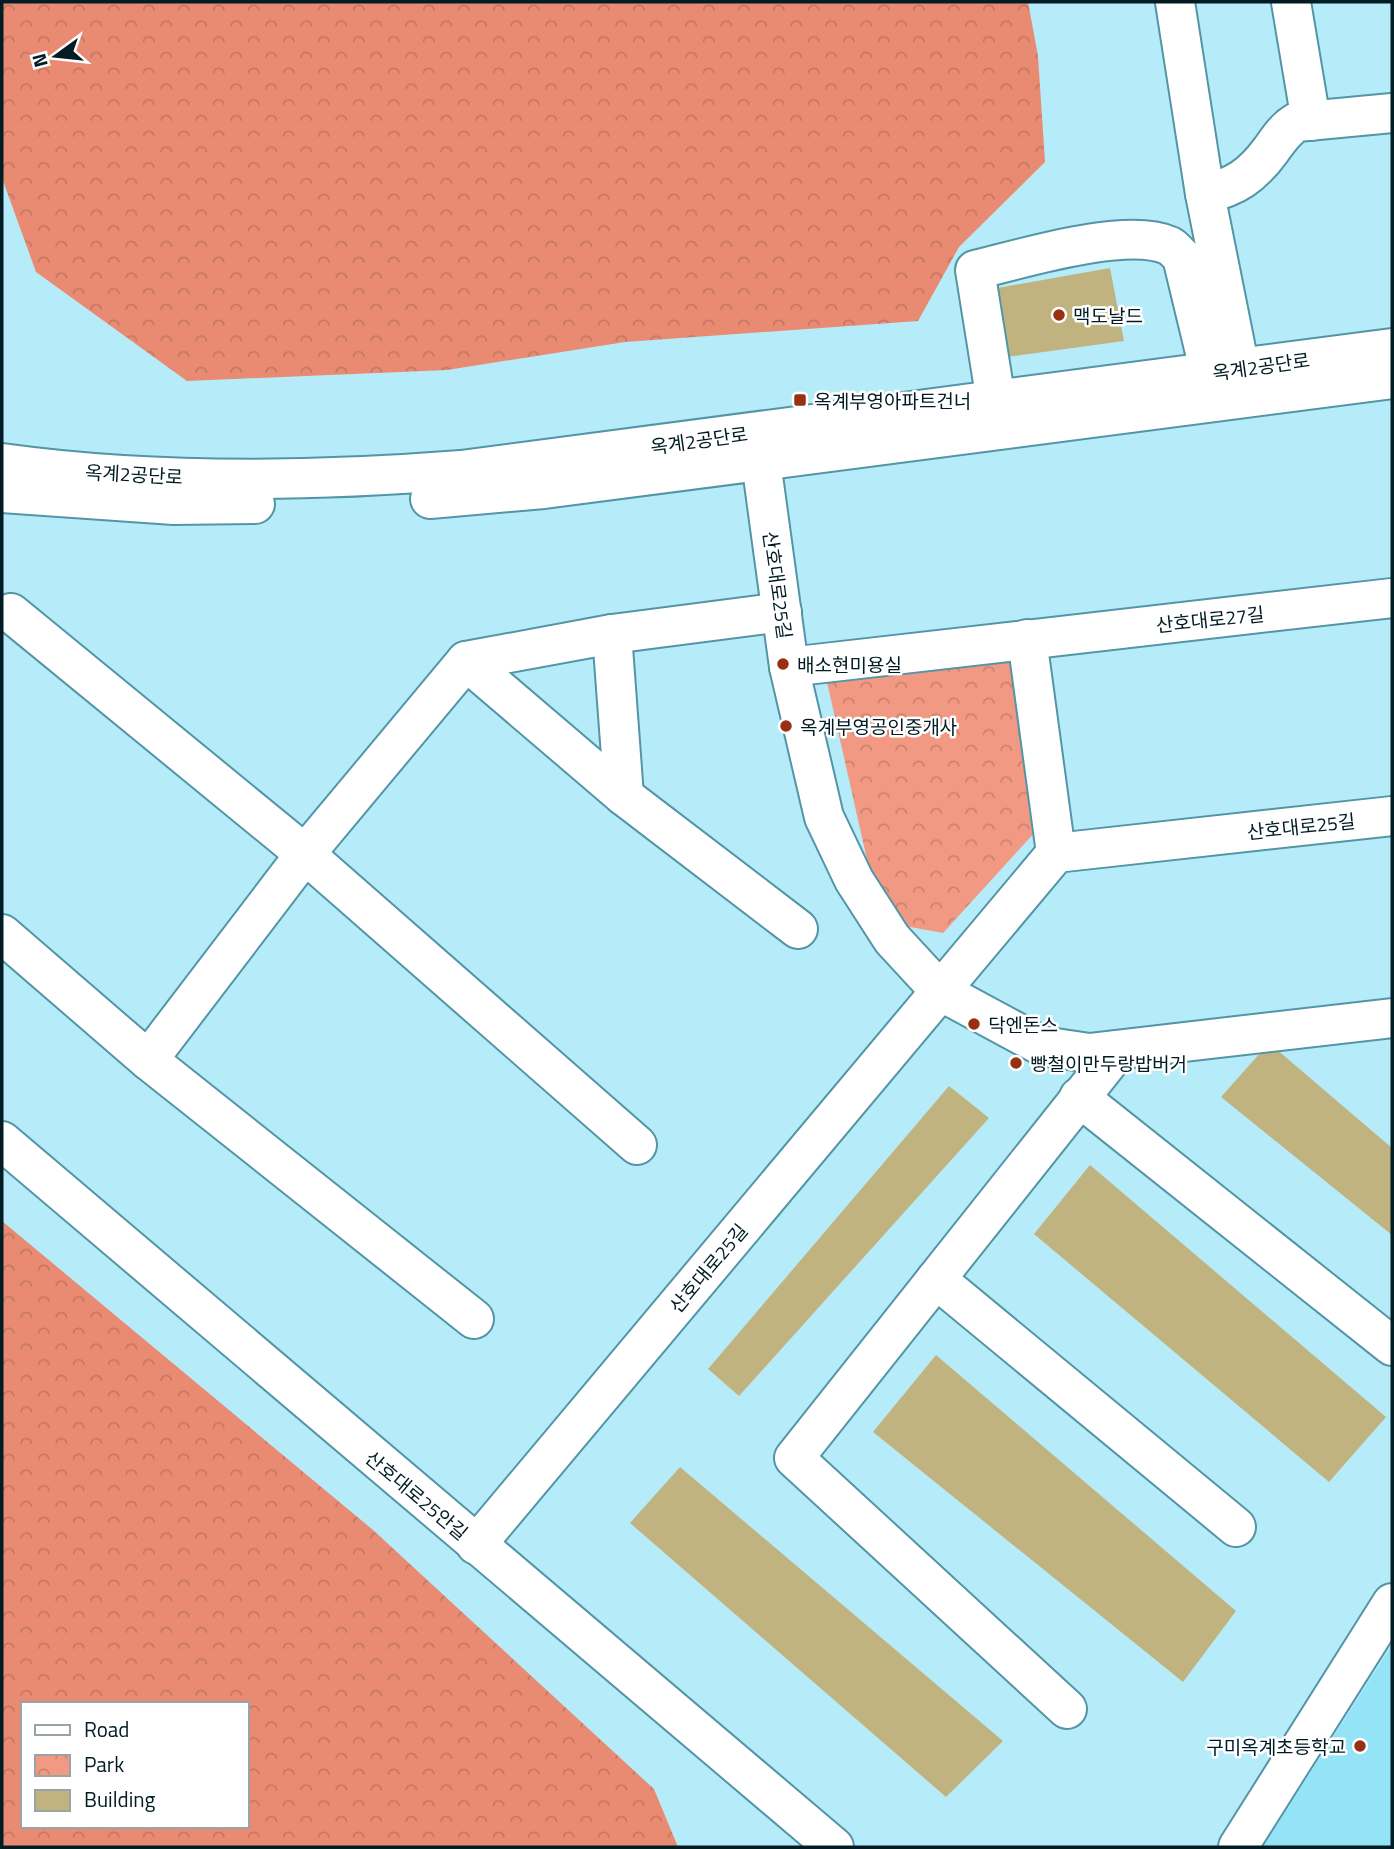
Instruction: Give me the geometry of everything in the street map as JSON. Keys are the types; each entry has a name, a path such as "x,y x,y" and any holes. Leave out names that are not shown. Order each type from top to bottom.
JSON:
{"street":[{"path":"1175,2 1205,194 1225,371"},
{"path":"1291,2 1311,121"},
{"path":"1205,194 1244,181 1287,128 1297,122 1392,113"},
{"path":"996,401 975,270 1093,243 1149,242 1170,246 1182,257 1225,371"},
{"name":"옥계2공단로","path":"2,493 174,505 390,502 544,489 996,401 1392,348"},
{"name":"옥계2공단로","path":"2,463 47,469 240,480 369,477 760,446 1392,379"},
{"name":"산호대로25길","path":"760,446 789,667 824,817 854,880 892,939 940,991 1042,1046 1089,1053 1392,1018"},
{"name":"산호대로27길","path":"789,667 1392,598"},
{"path":"148,1060 305,854 466,661 612,634 782,612"},
{"path":"11,613 305,854 637,1145"},
{"path":"612,634 624,796"},
{"path":"1027,639 1056,853"},
{"path":"466,661 624,796 798,929"},
{"name":"산호대로25길","path":"476,1545 1056,853 1392,816"},
{"path":"2,934 148,1060 474,1319"},
{"path":"1067,1709 794,1458 1118,1050"},
{"path":"1079,1097 1392,1346"},
{"name":"산호대로25안길","path":"2,1141 834,1847"},
{"path":"936,1279 1236,1527"},
{"path":"1238,1847 1392,1603"}],"shaded area":[{"name":"구미옥계초등학교","path":"1392,1645 1392,1847 1263,1847"}],"green space":[{"path":"2,2 1028,2 1038,56 1045,162 959,247 918,321 625,342 447,370 187,381 36,272 2,178"},
{"path":"1014,661 1036,831 943,933 894,924 870,873 827,682"},
{"path":"2,1221 373,1530 654,1789 678,1847 2,1847"}],"building":[{"name":"맥도날드","path":"1110,268 1124,341 1007,357 992,289"},
{"path":"1269,1043 1392,1148 1392,1235 1221,1097"},
{"path":"949,1086 989,1118 739,1396 708,1369"},
{"path":"1090,1165 1386,1417 1329,1482 1034,1234"},
{"path":"936,1355 1236,1611 1183,1682 873,1432"},
{"path":"680,1467 1003,1741 946,1797 630,1523"}],"place":[{"name":"맥도날드","path":"1059,315"},
{"name":"옥계부영아파트건너","path":"800,400"},
{"name":"배소현미용실","path":"783,664"},
{"name":"옥계부영공인중개사","path":"786,726"},
{"name":"닥엔돈스","path":"974,1024"},
{"name":"빵철이만두랑밥버거","path":"1016,1063"},
{"name":"구미옥계초등학교","path":"1360,1746"}]}
